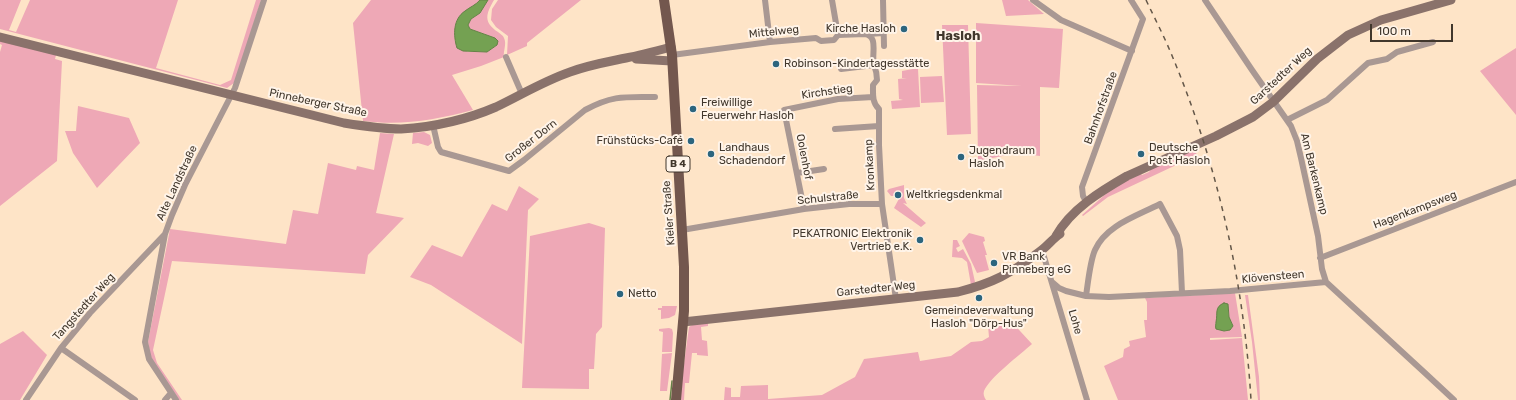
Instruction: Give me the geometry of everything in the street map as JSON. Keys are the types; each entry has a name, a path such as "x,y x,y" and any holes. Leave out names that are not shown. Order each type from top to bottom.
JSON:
{"main road":[{"name":"Kieler Straße","path":"664,0 671,54 682,230 684,288 683,322 676,400"},
{"name":"Garstedter Weg","path":"683,322 958,292 987,284 1012,272 1042,250 1085,210 1087,203 1103,191 1127,176 1231,129 1253,117 1273,102 1317,59 1348,35 1381,20 1451,0"},
{"name":"Pinneberger Straße","path":"0,37 344,123 378,128 401,129 433,125 465,118 482,112 570,72 590,65 627,58 671,54"},
{"name":"Pinneberger Straße","path":"627,58 671,54"}],"street":[{"name":"Alte Landstraße","path":"176,400 149,359 145,342 165,234 185,185 238,83 264,0"},
{"path":"765,0 770,42"},
{"path":"832,0 838,35"},
{"path":"873,41 884,44 883,0"},
{"path":"1033,0 1061,20 1132,51"},
{"name":"Bahnhofstraße","path":"1087,203 1083,196 1082,187 1143,19 1131,0"},
{"name":"Am Barkenkamp","path":"1205,0 1273,102 1287,120 1297,141 1318,236 1320,258 1326,282"},
{"path":"868,34 883,33"},
{"name":"Mittelweg","path":"671,54 816,38 821,41 828,41 834,40 838,35 868,34"},
{"path":"868,34 873,41 874,65 876,68 877,80 873,84 873,97"},
{"path":"1287,120 1327,100 1368,63 1386,59 1397,52 1433,42"},
{"path":"506,57 522,94"},
{"path":"842,69 874,65"},
{"name":"Großer Dorn","path":"433,125 438,147 441,152 509,171 585,110 607,100 620,97 655,97"},
{"name":"Kirchstieg","path":"784,110 838,99 873,97"},
{"name":"Kronkamp","path":"873,97 874,104 879,109 882,204"},
{"name":"Oolenhof","path":"784,110 804,209"},
{"name":"Kronkamp","path":"835,129 879,126"},
{"path":"797,173 824,169"},
{"name":"Hagenkampsweg","path":"1320,258 1516,182"},
{"name":"Schulstraße","path":"682,230 804,209 849,204 882,204"},
{"path":"882,204 896,299"},
{"path":"1086,296 1094,251 1101,238 1113,228 1160,204 1177,236 1180,250 1182,293"},
{"name":"Tangstedter Weg","path":"26,400 61,348 90,313 165,234"},
{"name":"Lohe","path":"1042,250 1086,400"},
{"name":"Klövensteen","path":"1052,282 1059,288 1066,291 1086,296 1109,297 1230,291 1326,282"},
{"path":"1326,282 1426,372 1454,400"},
{"path":"61,348 135,400"},
{"path":"165,400 171,393"}],"shaded area":[{"path":"0,0 21,0 9,30 16,32 30,0 178,0 156,68 220,85 231,80 256,0 261,0 237,77 234,83 227,88 0,29"},
{"path":"371,0 480,0 458,20 455,32 455,42 468,52 487,52 496,46 495,38 470,29 468,25 471,19 480,13 488,0 494,0 487,18 490,25 504,38 504,57 452,75 473,110 445,117 418,121 391,123 363,121 353,23"},
{"path":"480,0 488,0 480,13 471,19 468,25 470,29 495,38 498,41 497,45 487,52 463,51 457,48 455,33 456,23 461,14"},
{"path":"498,0 581,0 527,43 527,46 507,55 508,36 496,27 491,20 492,9"},
{"path":"1002,0 1028,0 1044,14 1006,16"},
{"path":"976,23 1063,29 1059,88 1040,87 1040,156 1017,153 978,161 977,85 1022,86 976,83"},
{"path":"942,25 968,25 971,134 947,135"},
{"path":"0,40 56,55 55,59 62,61 57,161 0,206 0,52 2,45 0,44"},
{"path":"1516,48 1516,115 1480,71"},
{"path":"918,69 920,107 892,109 891,101 903,100 899,99 898,79 907,78 902,78 902,71"},
{"path":"942,76 944,102 921,103 920,77"},
{"path":"78,106 129,118 140,143 97,188 73,153 65,131 76,131"},
{"path":"424,132 430,135 432,143 428,146 418,143 412,144 413,133"},
{"path":"380,133 394,134 376,213 404,218 368,255 365,274 172,261 153,350 157,363 182,400 179,400 151,359 148,342 170,229 286,244 293,210 318,214 328,163 356,170 357,166 374,170"},
{"path":"1195,149 1197,156 1191,156 1189,159 1108,197 1083,216 1082,215 1109,191 1140,173 1142,175 1149,172 1151,169"},
{"path":"904,185 904,198 907,204 903,203 926,223 921,227 894,208 901,195 897,193 895,196 891,196 887,191 889,189"},
{"path":"519,186 539,199 528,210 522,344 431,285 410,277 432,245 462,257 492,204 507,211"},
{"path":"589,223 605,228 602,327 596,334 594,369 589,369 589,389 522,388 530,236"},
{"path":"969,233 984,237 985,241 983,242 989,270 977,273 962,241"},
{"path":"953,240 957,240 960,246 956,248 958,252 963,249 971,264 975,282 971,285 967,262 962,258 952,257"},
{"path":"1235,293 1242,337 1210,338 1210,340 1242,338 1248,400 1118,400 1104,366 1123,357 1124,349 1130,346 1129,341 1146,337 1144,320 1147,320 1147,302 1145,298","holes":["1229,308 1229,317 1233,326 1230,330 1224,331 1215,325"]},
{"path":"1245,295 1248,295 1259,377 1260,400 1258,400"},
{"path":"1224,303 1228,304 1229,317 1233,326 1230,330 1224,331 1216,329 1216,326 1218,308"},
{"path":"662,306 677,306 675,315 669,318 661,319 661,310 658,310 658,308 662,308"},
{"path":"1009,319 1032,344 998,373 987,386 984,391 984,397 986,400 724,400 725,387 731,388 731,397 740,397 741,386 768,385 768,399 822,395 855,377 864,359 918,352 920,361 951,356 971,342 982,341 989,337 988,326"},
{"path":"708,323 708,326 701,327 702,340 707,341 708,356 692,353 689,383 685,383 684,400 679,400 689,327 692,325"},
{"path":"659,329 672,329 673,333 672,352 662,352 663,332 659,331"},
{"path":"23,331 47,355 20,400 0,400 0,344"},
{"path":"672,353 667,391 660,391 662,354"}],"waterway":[{"path":"670,400 672,381"}],"railway":[{"path":"1146,0 1170,51 1189,99 1216,183 1235,269 1242,312 1251,400"}],"place":[{"name":"Kirche Hasloh","path":"904,29"},
{"name":"Robinson-Kindertagesstätte","path":"776,64"},
{"name":"Freiwillige Feuerwehr Hasloh","path":"693,109"},
{"name":"Frühstücks-Café","path":"691,141"},
{"name":"Landhaus Schadendorf","path":"711,154"},
{"name":"Deutsche Post Hasloh","path":"1141,154"},
{"name":"Jugendraum Hasloh","path":"961,157"},
{"name":"Weltkriegsdenkmal","path":"898,195"},
{"name":"PEKATRONIC Elektronik Vertrieb e.K.","path":"920,240"},
{"name":"VR Bank Pinneberg eG","path":"994,263"},
{"name":"Netto","path":"620,294"},
{"name":"Gemeindeverwaltung Hasloh \"Dörp-Hus\"","path":"979,298"}],"district":[{"name":"Hasloh","path":"958,36"}]}
